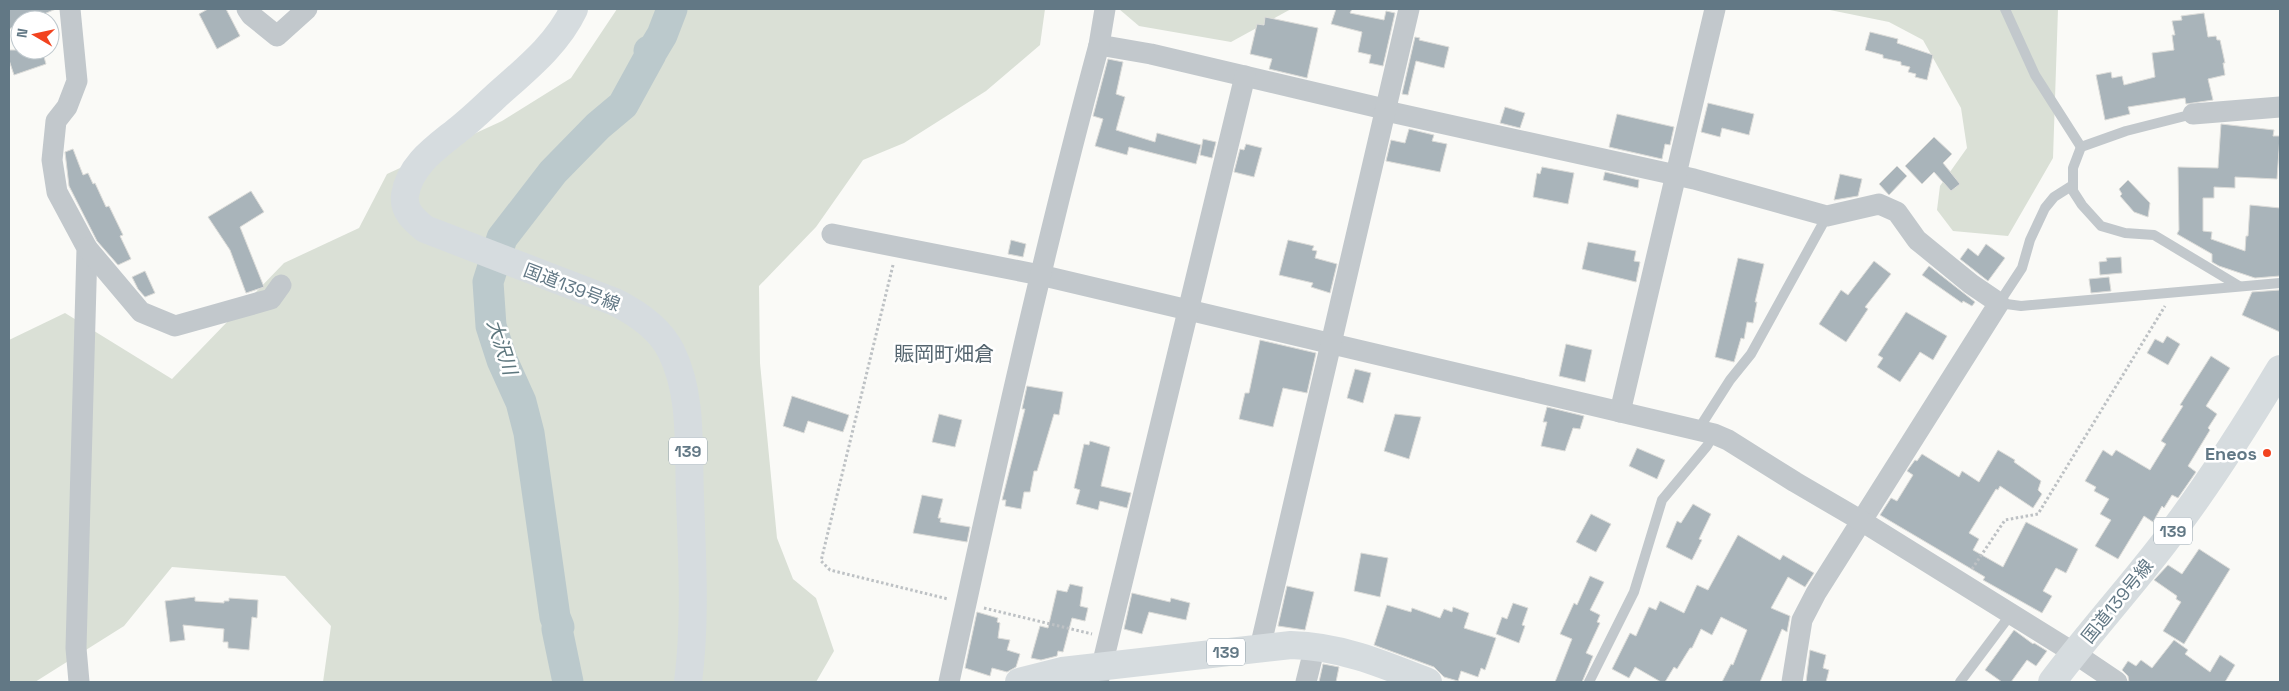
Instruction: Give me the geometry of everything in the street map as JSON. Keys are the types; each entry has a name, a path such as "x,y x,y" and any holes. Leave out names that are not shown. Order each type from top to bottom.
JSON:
{"highway":[{"name":"国道139号線","path":"574,9 549,46 528,67 460,129 430,151 409,182 405,196 408,214 425,229 564,284 589,291 632,310 660,335 670,350 679,370 684,391 688,425 692,596 688,682"},
{"name":"国道139号線","path":"2052,682 2074,652 2127,591 2194,504 2280,369"},
{"name":"139","path":"1019,682 1062,671 1100,674 1260,648 1291,645 1315,646 1373,660 1428,682"}],"street":[{"path":"70,9 77,81 67,107 56,122 52,160 57,192 86,248 141,312 176,326 271,300 281,285"},
{"path":"247,9 251,15 276,36 307,9"},
{"path":"949,682 991,482 1040,275 1099,45 1104,9"},
{"path":"1260,648 1409,9"},
{"path":"1620,412 1715,9"},
{"path":"1099,45 1151,54 1380,108 1386,112 1676,175 1827,216 1879,204 1896,212 1917,240 1971,284 1999,303 1860,520 1848,544 1816,593 1802,620 1792,682"},
{"path":"1100,674 1245,76"},
{"path":"2193,114 2280,107"},
{"path":"832,234 1040,275 1706,432 1735,444 1860,520 2074,652 2117,682"},
{"path":"79,682 76,648 86,248"},
{"path":"1306,682 1315,646"}],"lane":[{"path":"2005,9 2035,74 2081,147"},
{"path":"2193,114 2126,131 2081,147 2073,168 2073,191 2082,205 2101,226 2125,233 2154,234 2239,286"},
{"path":"2073,185 2054,197 2045,208 2030,240 2022,268 1999,303 2021,306 2280,283"},
{"path":"1589,682 1634,592 1662,500 1708,446 1706,432 1730,380 1751,354 1827,216"},
{"path":"1960,682 2011,614"}],"path":[{"path":"898,247 822,561 830,570 1108,638"},
{"path":"1962,584 2005,520 2038,514 2172,293"}],"shaded area":[{"path":"617,9 1045,9 1040,45 986,91 904,143 863,160 816,227 759,286 760,363 777,538 793,579 816,598 834,651 816,682 323,682 331,626 285,576 172,567 124,626 35,682 9,682 9,340 65,313 172,379 284,263 359,228 387,174 502,121 571,78"},
{"path":"1119,9 1291,9 1231,42 1139,26"},
{"path":"1825,9 2058,9 2053,158 2008,236 1953,231 1937,210 1940,186 1967,148 1961,108 1923,40 1889,22"}],"building":[{"path":"9,9 56,9 10,10 9,29"},
{"path":"208,9 226,9 240,36 217,49 199,14"},
{"path":"1336,9 1352,9 1350,13 1384,20 1386,11 1395,13 1383,66 1369,63 1371,55 1358,52 1362,32 1331,24"},
{"path":"2204,13 2208,37 2216,36 2217,40 2220,40 2225,63 2223,63 2225,75 2208,79 2213,100 2186,104 2185,98 2128,107 2130,114 2105,120 2096,75 2111,72 2112,78 2122,76 2124,85 2155,77 2152,53 2174,50 2172,35 2175,35 2172,21 2182,20 2181,16"},
{"path":"1265,17 1318,28 1307,78 1269,69 1272,59 1250,54 1257,24 1264,25"},
{"path":"1870,32 1898,39 1897,43 1933,55 1927,80 1915,77 1916,74 1908,72 1910,67 1901,65 1901,62 1883,58 1883,55 1865,50"},
{"path":"1415,37 1420,38 1419,40 1449,47 1444,68 1416,61 1408,95 1402,94"},
{"path":"10,50 10,60 45,60 46,64 14,75 9,60"},
{"path":"1108,59 1123,62 1116,94 1125,97 1116,130 1155,142 1157,133 1201,145 1196,164 1129,147 1127,155 1095,146 1103,119 1093,116"},
{"path":"1708,103 1754,114 1749,135 1722,128 1720,137 1701,132"},
{"path":"1505,107 1525,113 1520,128 1500,123"},
{"path":"1617,114 1674,127 1670,145 1665,144 1662,159 1609,147"},
{"path":"2221,124 2274,130 2273,136 2280,136 2277,179 2235,177 2235,188 2214,187 2214,198 2203,198 2203,231 2212,232 2211,239 2245,251 2250,205 2280,208 2280,276 2255,278 2219,266 2212,262 2212,254 2177,234 2179,230 2178,167 2218,168"},
{"path":"1409,129 1434,135 1432,141 1447,144 1440,172 1386,161 1391,140 1405,143"},
{"path":"1934,137 1952,154 1943,163 1960,184 1951,191 1934,172 1922,184 1905,166"},
{"path":"1203,139 1216,142 1212,158 1200,155"},
{"path":"1246,144 1262,148 1254,177 1234,172 1240,149 1244,150"},
{"path":"73,149 83,175 88,173 93,184 95,183 106,207 109,206 123,235 120,236 131,259 118,265 97,241 69,186 65,152"},
{"path":"1897,166 1907,176 1889,195 1879,184"},
{"path":"1542,167 1574,173 1568,204 1533,197 1537,173 1540,174"},
{"path":"1605,172 1639,180 1638,188 1603,180"},
{"path":"1840,174 1862,179 1858,196 1834,200"},
{"path":"2128,180 2150,203 2148,217 2134,212 2120,196 2122,194 2119,189"},
{"path":"251,191 264,212 240,227 264,287 246,293 230,250 208,217"},
{"path":"1011,240 1026,244 1023,257 1008,254"},
{"path":"1288,240 1314,246 1312,250 1317,251 1315,258 1337,264 1330,293 1311,287 1313,283 1279,275"},
{"path":"1588,242 1636,251 1634,261 1640,262 1636,282 1582,269"},
{"path":"1986,244 2005,258 1988,281 1960,259 1968,248 1978,256"},
{"path":"2121,257 2122,273 2100,275 2099,262 2107,261 2106,258"},
{"path":"1738,258 1764,264 1755,302 1757,302 1753,323 1747,322 1744,339 1741,338 1734,362 1715,357"},
{"path":"1874,261 1891,274 1865,307 1868,309 1846,342 1819,324 1841,290 1848,295"},
{"path":"1929,266 1975,302 1972,306 1963,301 1962,303 1922,275"},
{"path":"145,271 155,293 145,297 138,289 132,277"},
{"path":"2109,277 2111,291 2091,293 2089,279"},
{"path":"2280,290 2280,332 2242,315 2252,292"},
{"path":"1906,312 1947,336 1933,360 1920,352 1900,382 1877,367 1883,358 1878,355"},
{"path":"2167,336 2180,344 2168,365 2147,353 2155,339 2163,343"},
{"path":"1260,340 1316,353 1307,393 1283,388 1273,427 1239,419 1245,393 1249,393"},
{"path":"1566,344 1592,350 1585,382 1559,376"},
{"path":"2211,356 2230,368 2206,406 2217,414 2208,428 2210,430 2188,466 2196,472 2178,498 2172,495 2164,508 2162,506 2153,522 2144,516 2118,559 2095,546 2111,520 2100,514 2109,499 2094,491 2096,487 2085,481 2103,450 2112,456 2116,450 2150,470 2166,444 2161,441 2183,406 2180,405"},
{"path":"1355,369 1371,373 1363,403 1347,398"},
{"path":"1027,386 1063,392 1059,415 1054,414 1037,471 1034,471 1030,492 1024,492 1021,509 1005,506 1006,500 1002,500 1025,409 1022,409"},
{"path":"792,396 849,415 843,432 808,421 804,433 783,426"},
{"path":"1547,407 1584,416 1580,429 1573,428 1565,451 1541,446 1547,422 1543,422"},
{"path":"939,414 962,420 955,447 932,442"},
{"path":"1395,414 1421,417 1409,459 1384,451"},
{"path":"1090,441 1110,447 1101,486 1131,493 1127,508 1100,501 1098,510 1076,504 1080,490 1074,488 1084,444 1089,445"},
{"path":"1637,448 1665,460 1657,479 1629,466"},
{"path":"1998,450 2015,460 2014,462 2041,481 2038,490 2042,494 2033,508 2000,486 1998,490 1996,489 1969,533 1979,539 1973,550 2003,567 2026,522 2078,549 2066,573 2056,568 2043,591 2052,596 2042,613 1983,580 1985,577 1880,515 1891,498 1897,501 1913,475 1907,471 1922,454 1959,477 1962,471 1979,482"},
{"path":"922,495 943,499 938,518 941,518 940,522 970,527 967,542 913,533"},
{"path":"1693,504 1711,514 1699,539 1702,540 1692,560 1666,547 1677,521 1681,523"},
{"path":"1591,514 1611,524 1596,552 1576,542"},
{"path":"1738,535 1780,560 1783,555 1814,573 1805,587 1788,577 1771,608 1790,616 1787,632 1782,629 1760,682 1722,682 1731,664 1733,665 1747,630 1721,617 1712,635 1701,629 1692,648 1690,648 1677,669 1674,667 1665,682 1661,682 1635,667 1629,678 1612,669 1630,633 1636,636 1649,607 1656,610 1660,601 1684,613 1697,585 1708,590"},
{"path":"2199,549 2230,569 2184,644 2163,631 2181,602 2176,599 2177,596 2154,580 2168,565 2182,574"},
{"path":"1361,553 1388,558 1380,597 1354,591"},
{"path":"1590,576 1604,582 1590,610 1600,615 1597,622 1600,623 1586,653 1593,656 1582,682 1555,682 1572,639 1560,634 1574,603 1577,605"},
{"path":"1070,584 1083,587 1080,606 1088,608 1085,621 1072,618 1063,652 1058,651 1057,656 1041,660 1031,658 1040,626 1048,628 1057,590 1067,592"},
{"path":"1287,586 1314,592 1305,630 1278,626"},
{"path":"1132,593 1170,602 1171,598 1190,603 1186,620 1149,612 1142,634 1124,629"},
{"path":"195,597 195,601 224,603 224,601 229,601 229,598 258,600 257,618 252,617 249,650 228,648 228,642 223,642 224,629 183,625 185,640 170,642 165,601"},
{"path":"1513,603 1528,608 1522,625 1525,626 1519,643 1496,634 1502,617 1507,619"},
{"path":"1387,605 1411,612 1412,608 1440,618 1444,609 1452,612 1453,607 1469,613 1464,628 1496,638 1485,670 1481,668 1478,677 1461,671 1458,681 1444,677 1434,667 1374,645"},
{"path":"977,612 998,618 997,622 1000,623 998,638 1010,640 1007,650 1020,654 1016,667 1007,672 992,668 990,676 965,668"},
{"path":"2014,630 2033,644 2047,651 2036,666 2027,660 2011,682 2002,682 1985,670"},
{"path":"2174,640 2188,650 2185,654 2210,672 2220,655 2235,665 2225,682 2129,682 2128,676 2122,670 2128,661 2136,666 2141,660 2152,668"},
{"path":"1810,650 1826,655 1823,668 1829,670 1826,682 1806,682"},
{"path":"1323,664 1339,667 1336,682 1319,682"}],"waterway":[{"name":"大沢川","path":"568,682 557,629 559,627 555,617 529,433 521,402 502,360 491,326 488,282 502,238 553,172 598,126 623,105 651,54 649,51 653,50 662,35 672,9"}],"place":[{"name":"Eneos","path":"2267,453"}],"district":[{"name":"賑岡町畑倉","path":"944,354"}]}
